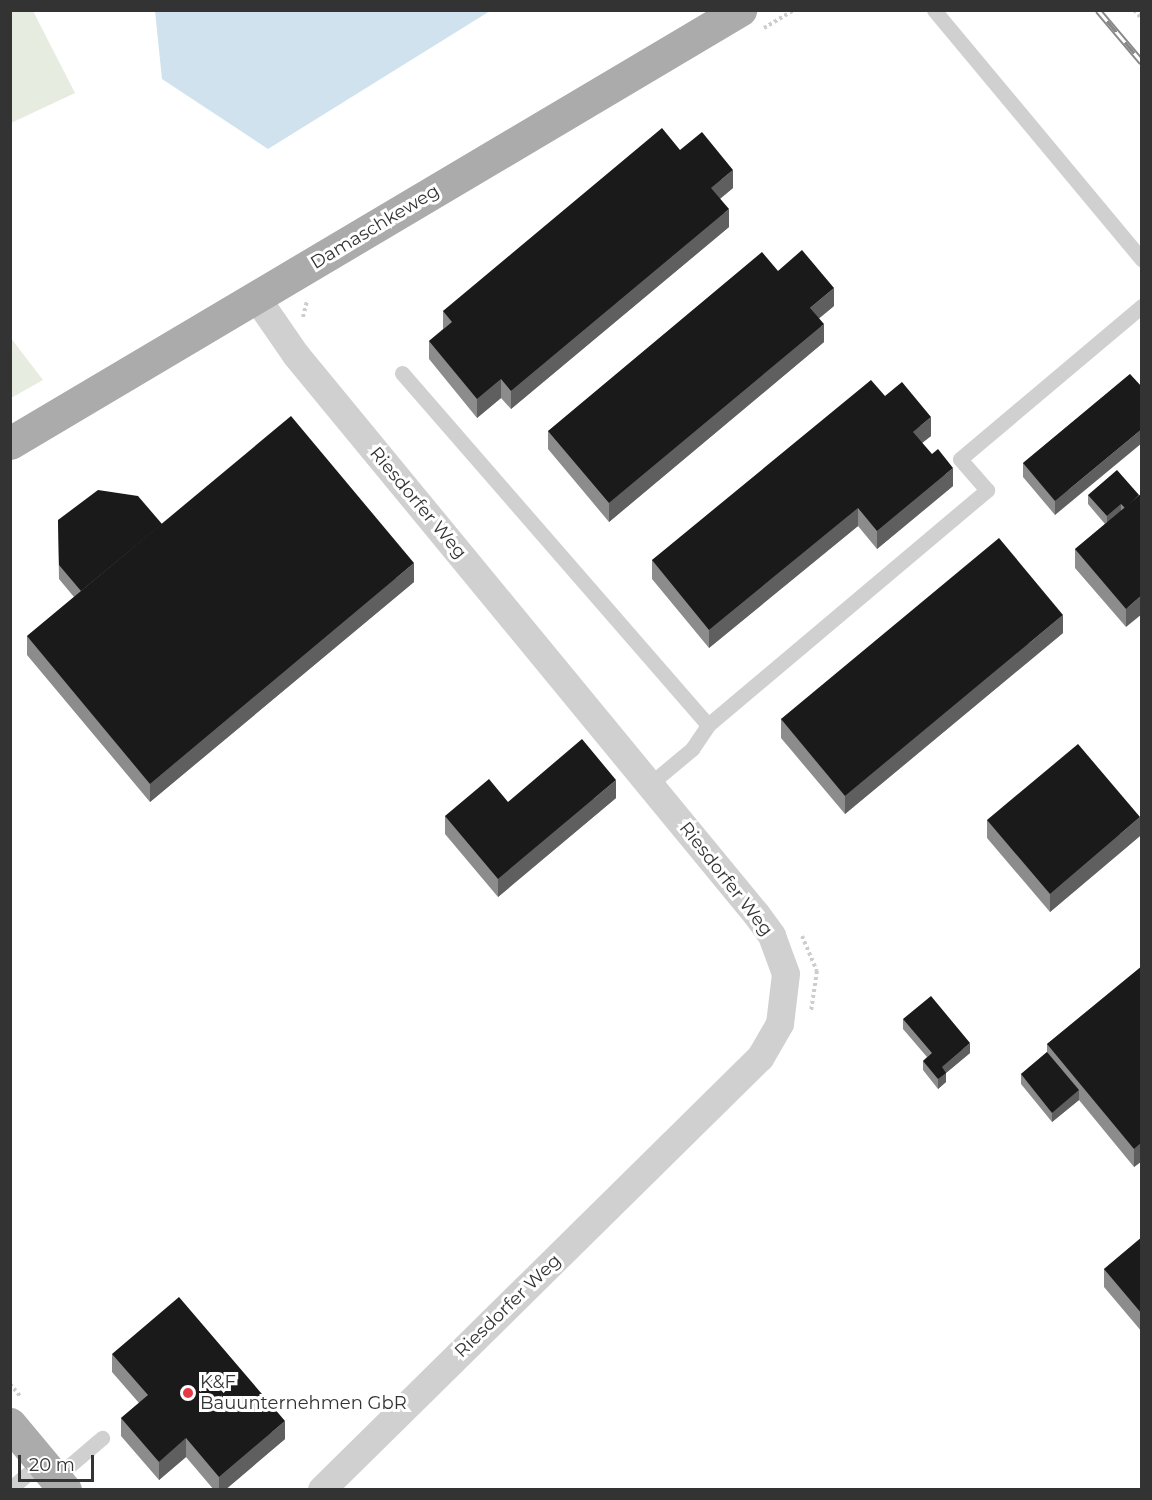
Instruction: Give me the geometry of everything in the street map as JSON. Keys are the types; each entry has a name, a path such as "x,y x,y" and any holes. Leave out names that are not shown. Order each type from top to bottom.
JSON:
{"main road":[{"name":"Damaschkeweg","path":"10,443 740,10"},
{"path":"10,1424 54,1476"}],"street":[{"name":"Riesdorfer Weg","path":"256,297 296,356 650,784 772,936 786,974 780,1024 772,1040 747,1071 322,1490"}],"lane":[{"path":"934,10 1142,260"},
{"path":"650,784 692,749 708,725 987,490 960,459 1142,306"},
{"path":"402,373 708,725"},
{"path":"10,1489 54,1476 102,1438"}],"path":[{"path":"1134,10 1142,20"}],"shaded area":[{"path":"10,11 33,11 75,93 11,123"},
{"path":"10,337 43,380 11,398 10,398"}],"water":[{"path":"155,11 490,11 268,149 162,79"}],"building":[{"path":"662,128 680,150 702,132 733,170 711,188 729,209 511,391 501,379 477,399 429,341 452,322 443,311"},
{"path":"802,250 834,288 810,308 824,324 609,503 548,431 762,252 778,271"},
{"path":"1130,374 1142,387 1142,429 1055,501 1023,463"},
{"path":"871,380 885,396 902,382 931,417 913,432 932,454 938,449 953,468 877,531 858,508 709,630 652,560"},
{"path":"291,416 414,563 150,784 27,636"},
{"path":"1117,470 1139,495 1125,508 1121,504 1107,516 1088,495"},
{"path":"98,490 138,496 162,524 81,591 59,565 58,520"},
{"path":"1142,493 1142,595 1126,609 1075,549"},
{"path":"999,538 1063,615 845,796 781,719"},
{"path":"582,739 616,780 498,879 445,816 489,779 508,802"},
{"path":"1078,744 1140,817 1050,894 987,820"},
{"path":"1142,966 1142,1142 1134,1149 1047,1044"},
{"path":"931,996 970,1043 942,1067 946,1073 938,1079 923,1061 932,1053 903,1019"},
{"path":"1047,1052 1079,1090 1052,1113 1021,1074"},
{"path":"1142,1237 1142,1314 1104,1269"},
{"name":"K&F Bauunternehmen GbR","path":"179,1297 285,1421 219,1477 186,1438 159,1462 121,1418 148,1395 112,1354"}],"railway":[{"path":"1098,10 1142,62"}],"place":[{"name":"K&F Bauunternehmen GbR","path":"188,1393"}]}
